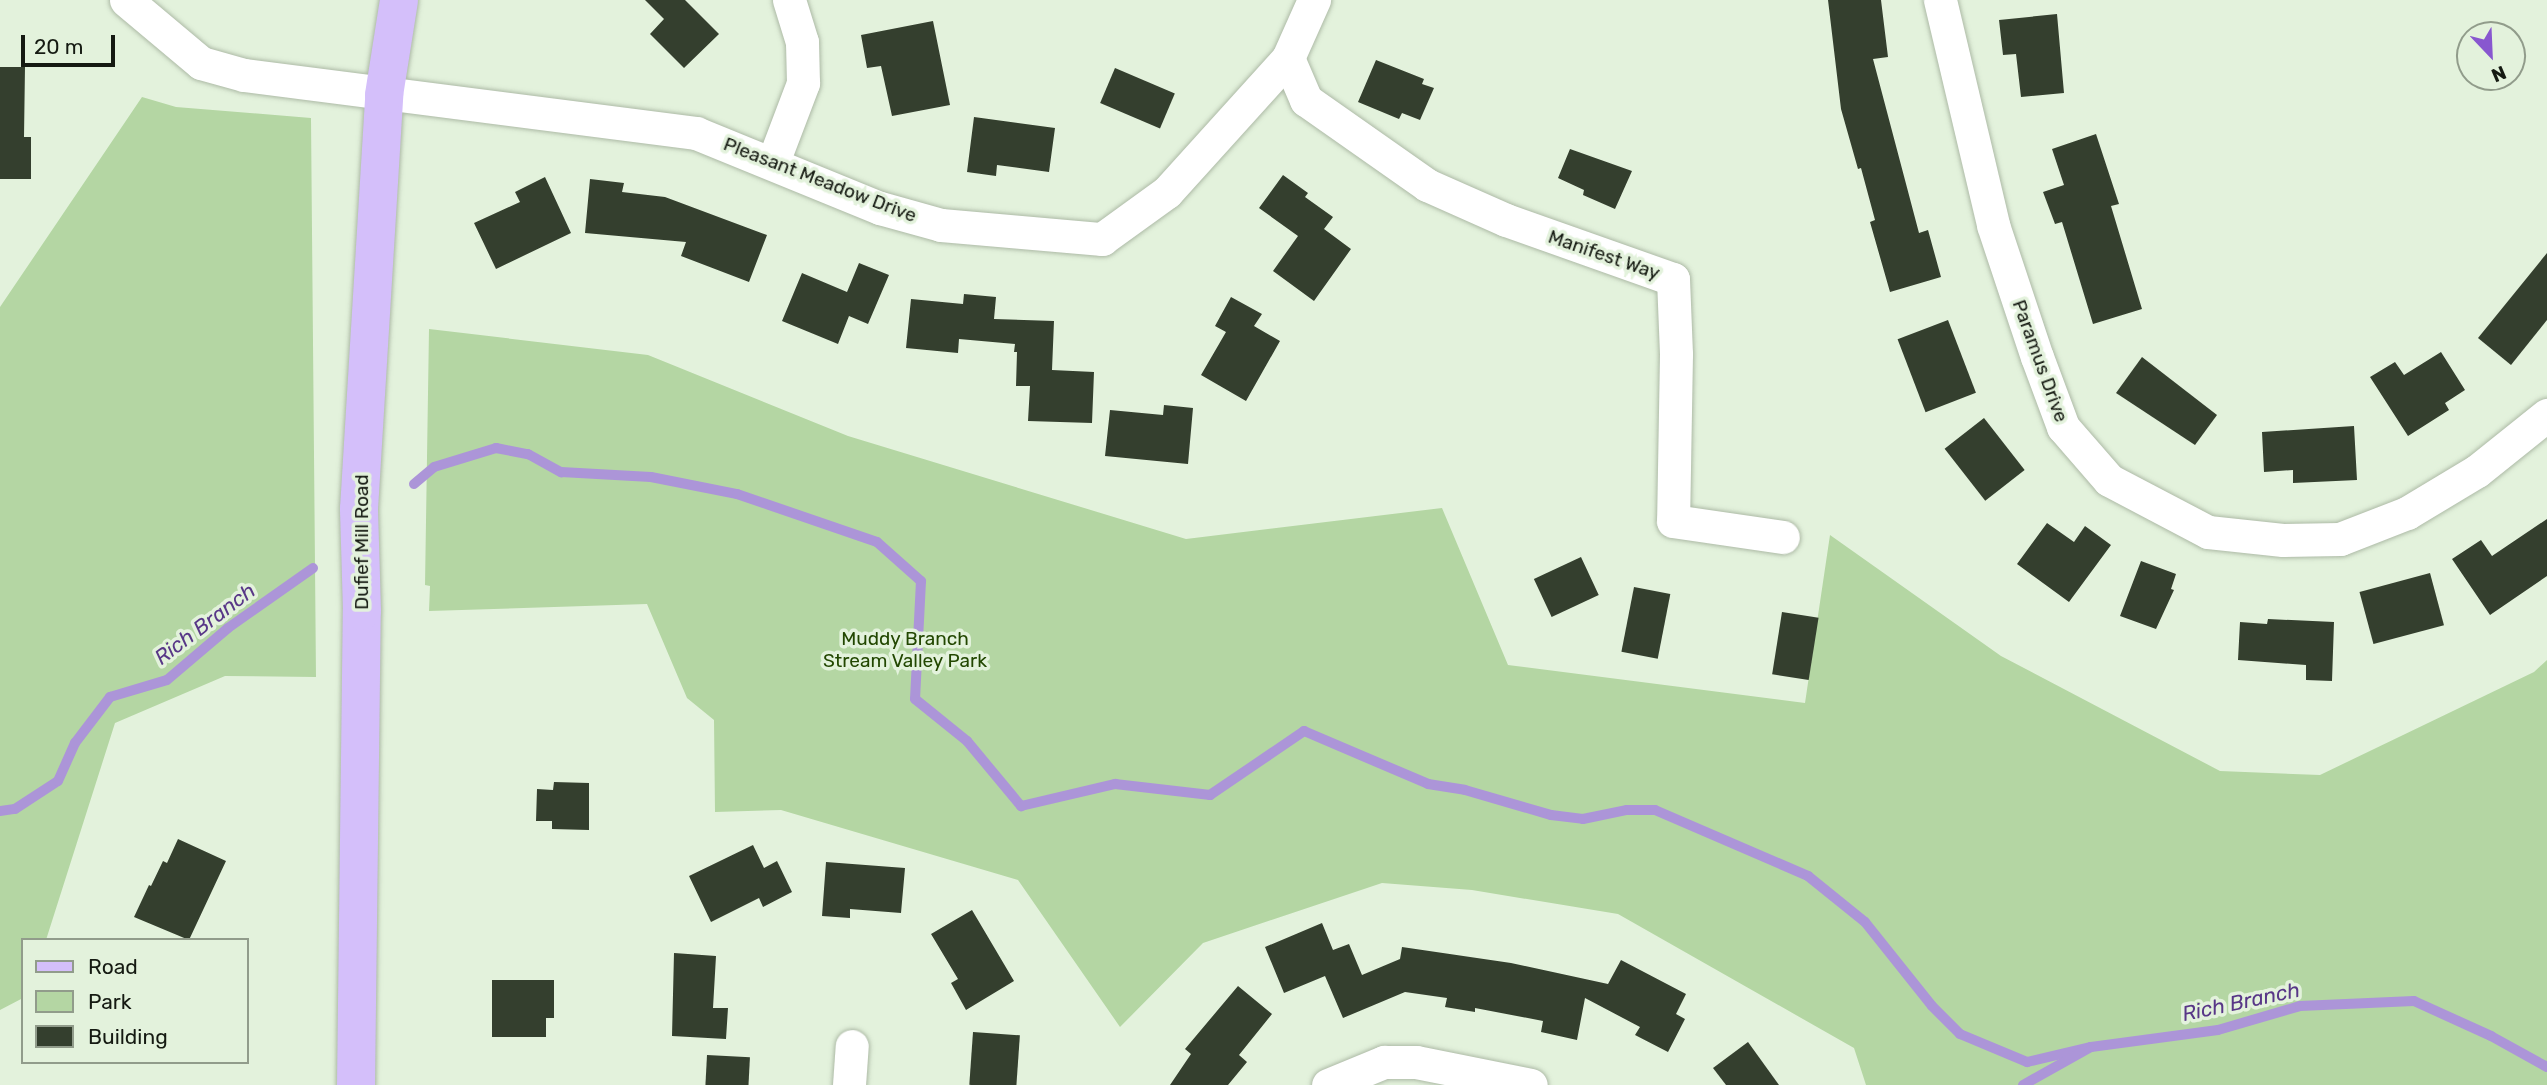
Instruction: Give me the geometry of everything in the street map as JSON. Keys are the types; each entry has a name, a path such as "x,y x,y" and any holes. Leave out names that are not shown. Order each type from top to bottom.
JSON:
{"main road":[{"name":"Dufief Mill Road","path":"356,1085 362,611 359,509 384,95 399,0"}],"street":[{"name":"Pleasant Meadow Drive","path":"126,0 201,63 244,75 696,133 773,162 880,208 941,225 1102,239 1167,192 1288,58 1314,0"},
{"path":"773,162 803,83 802,41 789,0"},
{"name":"Paramus Drive","path":"1940,0 1993,225 2037,357 2063,427 2109,480 2208,532 2283,540 2340,539 2407,513 2477,471 2547,415"},
{"name":"Manifest Way","path":"1288,58 1306,100 1427,185 1506,220 1673,279 1676,354 1673,521 1783,537"},
{"path":"849,1085 852,1046"},
{"path":"1328,1085 1384,1062 1416,1062 1531,1085"}],"green space":[{"path":"142,97 176,107 311,118 316,677 225,676 115,723 47,938 21,938 21,999 0,1010 0,307"},
{"name":"Muddy Branch Stream Valley Park","path":"429,329 648,355 848,436 1186,539 1442,508 1508,665 1805,703 1830,535 2001,656 2220,771 2320,775 2534,672 2547,660 2547,1085 1866,1085 1854,1048 1618,914 1472,890 1382,883 1203,943 1120,1027 1018,880 781,810 715,812 714,720 687,698 647,604 429,611 430,586 425,585"}],"building":[{"path":"645,0 685,0 719,34 684,68 650,34 664,19"},
{"path":"1828,0 1881,0 1888,57 1873,59 1919,233 1928,230 1941,277 1890,292 1870,222 1875,220 1841,109"},
{"path":"2057,14 2064,93 2021,97 2016,54 2003,55 1999,20"},
{"path":"933,21 950,105 892,116 881,66 867,68 861,35"},
{"path":"1376,60 1424,79 1422,84 1434,88 1420,120 1402,113 1399,119 1358,102"},
{"path":"0,67 25,67 24,137 31,137 31,179 0,179"},
{"path":"1115,68 1175,93 1160,128 1100,103"},
{"path":"974,117 1055,128 1049,172 997,165 996,176 967,172"},
{"path":"2096,134 2119,204 2111,206 2142,309 2093,324 2062,222 2055,224 2043,192 2064,185 2052,149"},
{"path":"1570,149 1632,171 1615,209 1583,195 1584,190 1558,178"},
{"path":"1283,175 1308,193 1305,197 1333,217 1324,229 1351,249 1314,301 1273,271 1298,236 1259,208"},
{"path":"545,177 571,233 496,269 474,223 520,202 515,192"},
{"path":"590,179 624,183 622,192 665,197 767,235 749,282 681,256 686,242 585,233"},
{"path":"2547,253 2547,320 2511,365 2478,338"},
{"path":"859,263 889,275 868,324 849,316 838,344 782,321 802,273 847,292"},
{"path":"964,294 996,297 994,319 1054,321 1052,370 1094,372 1092,423 1028,421 1030,386 1016,386 1015,344 959,339 958,353 906,348 911,299 963,304"},
{"path":"1231,297 1262,314 1254,326 1280,341 1246,401 1201,375 1226,332 1215,326"},
{"path":"1948,320 1976,393 1926,412 1898,339"},
{"path":"2441,352 2465,390 2445,403 2449,410 2408,436 2370,377 2395,362 2404,375"},
{"path":"2142,357 2217,415 2195,445 2116,393"},
{"path":"1164,405 1193,408 1188,464 1105,456 1110,410 1163,415"},
{"path":"1984,418 2025,470 1985,501 1945,449"},
{"path":"2354,426 2357,480 2293,483 2293,470 2264,472 2262,432"},
{"path":"2547,519 2547,576 2490,615 2452,559 2481,540 2492,556"},
{"path":"2047,523 2074,542 2085,526 2111,545 2069,602 2017,564"},
{"path":"1581,557 1599,595 1552,617 1534,579"},
{"path":"2141,561 2176,574 2171,589 2174,590 2156,629 2120,616"},
{"path":"2430,573 2444,625 2373,644 2359,592"},
{"path":"1634,587 1670,594 1658,659 1621,652"},
{"path":"1782,612 1819,618 1809,680 1772,674"},
{"path":"2268,619 2334,622 2332,681 2306,680 2306,665 2238,660 2240,622 2267,624"},
{"path":"554,782 589,783 589,830 552,829 552,821 536,821 537,789 553,790"},
{"path":"178,839 226,861 190,938 134,917 163,861 167,863"},
{"path":"753,845 764,868 777,861 792,892 763,907 759,898 711,922 689,876"},
{"path":"826,862 905,868 901,913 850,909 850,918 822,916"},
{"path":"972,910 1014,981 966,1010 951,983 958,979 931,934"},
{"path":"1322,923 1333,950 1349,944 1362,975 1400,959 1402,947 1511,963 1608,984 1621,960 1686,994 1676,1014 1685,1019 1668,1052 1635,1035 1640,1027 1585,998 1577,1040 1541,1032 1543,1021 1475,1008 1475,1012 1445,1007 1447,998 1405,992 1343,1018 1325,976 1284,993 1265,947"},
{"path":"674,953 716,956 713,1008 728,1008 726,1039 672,1036"},
{"path":"492,980 554,980 554,1018 546,1018 546,1037 492,1037"},
{"path":"1238,986 1272,1014 1239,1055 1247,1062 1228,1085 1170,1085 1191,1054 1185,1049"},
{"path":"973,1032 1020,1035 1016,1085 969,1085"},
{"path":"1748,1042 1779,1085 1726,1085 1713,1068"},
{"path":"707,1055 750,1057 748,1085 705,1085"}],"waterway":[{"path":"414,484 434,467 496,448 528,454 561,472 651,477 737,494 877,542 921,581 915,699 967,741 1021,806 1115,784 1210,795 1304,731 1428,784 1465,790 1551,815 1583,819 1627,810 1655,810 1808,876 1865,922 1932,1006 1960,1034 2027,1062 2091,1047"},
{"name":"Rich Branch","path":"0,811 15,809 58,781 75,743 110,697 167,680 228,628 313,568"},
{"name":"Rich Branch","path":"2023,1085 2091,1047 2218,1030 2300,1006 2414,1001 2491,1036 2547,1067"}]}
